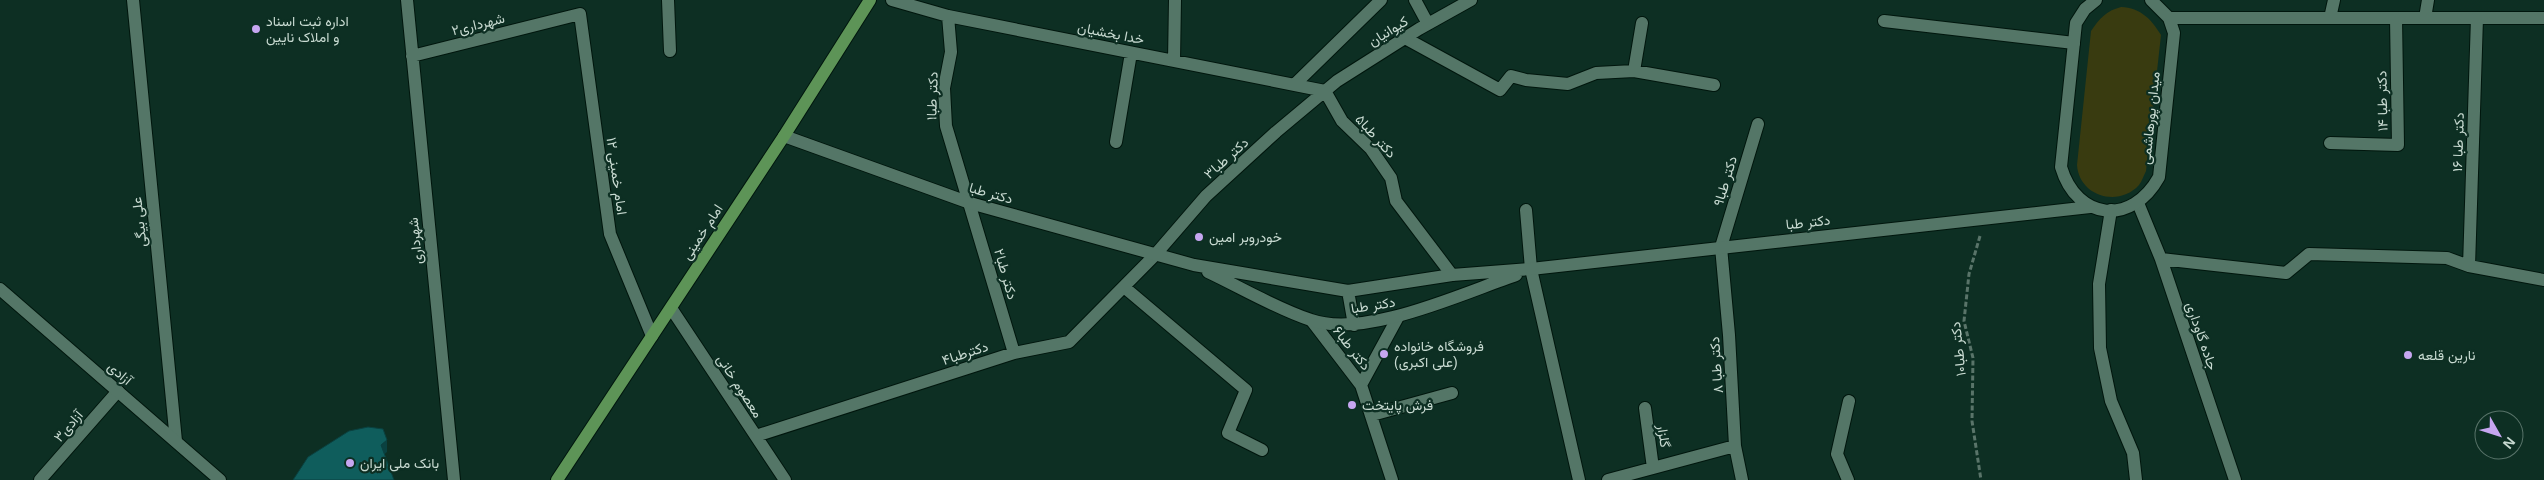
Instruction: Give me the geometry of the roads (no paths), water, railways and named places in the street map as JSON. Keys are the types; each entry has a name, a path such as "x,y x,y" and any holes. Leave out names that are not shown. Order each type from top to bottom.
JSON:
{"main road":[{"name":"امام خمینی","path":"557,480 784,136 870,0"}],"street":[{"name":"علی بیگی","path":"133,0 176,442"},
{"name":"شهرداری","path":"406,0 454,480"},
{"path":"668,0 670,51"},
{"name":"خدا بخشیان","path":"892,0 948,16 1325,91"},
{"path":"1174,61 1175,0"},
{"path":"1294,85 1381,0"},
{"path":"1415,0 1428,24"},
{"name":"کیوانیان","path":"1325,91 1405,38 1471,0"},
{"path":"2096,0 2085,9 2076,23 2061,168 2066,183 2076,197 2090,207 2122,210 2138,203"},
{"path":"2151,0 2169,18 2544,18"},
{"path":"2330,18 2334,0"},
{"path":"2425,18 2428,0"},
{"name":"شهرداری۲","path":"412,56 580,14"},
{"name":"امام خمینی ۱۲","path":"580,14 610,234 652,336"},
{"name":"دکتر طبا۱","path":"948,16 951,52 944,88 946,126 970,203"},
{"name":"میدان پورهاشمی","path":"2138,203 2150,192 2158,177 2174,33 2169,18"},
{"name":"دکتر طبا ۱۴","path":"2330,143 2398,145 2396,18"},
{"name":"دکتر طبا ۱۶","path":"2469,266 2478,18"},
{"path":"1884,21 2074,44"},
{"path":"1634,71 1642,23"},
{"path":"1405,38 1500,90 1511,76 1526,80 1568,84 1596,73 1634,71 1714,85"},
{"path":"1116,142 1131,53"},
{"name":"دکتر طبا۳","path":"1155,254 1206,196 1325,91"},
{"name":"دکتر طبا۵","path":"1325,91 1342,121 1371,150 1391,178 1396,201 1452,275"},
{"name":"دکتر طبا۹","path":"1721,247 1758,124"},
{"name":"دکتر طبا","path":"784,136 970,203 1194,265 1348,291 1452,275 1531,269 2090,207"},
{"name":"دکتر طبا۲","path":"970,203 1014,354"},
{"name":"جاده گاوداری","path":"2138,203 2161,259 2234,480"},
{"path":"1526,210 1531,269 1579,480"},
{"path":"2110,210 2099,284 2100,348 2112,401 2133,453 2136,480"},
{"name":"دکتر طبا ۸","path":"1721,247 1730,344 1734,446 1742,480"},
{"name":"دکترطبا۴","path":"756,436 1014,354 1069,342 1155,254"},
{"path":"2161,259 2286,274 2309,254 2447,258 2469,266 2544,280"},
{"name":"دکتر طبا","path":"1194,265 1312,321 1354,325 1398,317 1531,269"},
{"path":"1124,287 1246,390 1228,433 1262,450"},
{"name":"آزادی","path":"0,289 220,480"},
{"path":"1348,291 1354,325"},
{"name":"معصوم خانی","path":"671,308 785,480"},
{"path":"1361,385 1398,317"},
{"name":"دکتر طبا۶","path":"1312,321 1361,385 1392,480"},
{"name":"آزادی۳","path":"40,480 118,391"},
{"path":"1372,415 1452,393"},
{"path":"1848,480 1837,454 1849,401"},
{"name":"گلزار","path":"1645,408 1653,468"},
{"path":"1608,480 1734,446"}],"place":[{"name":"اداره ثبت اسناد و املاک نایین","path":"256,29"},
{"name":"خودروبر امین","path":"1199,237"},
{"name":"فروشگاه خانواده (علی اکبری)","path":"1384,354"},
{"name":"نارین قلعه","path":"2408,355"},
{"name":"فرش پایتخت","path":"1352,405"},
{"name":"بانک ملی ایران","path":"350,463"}]}
